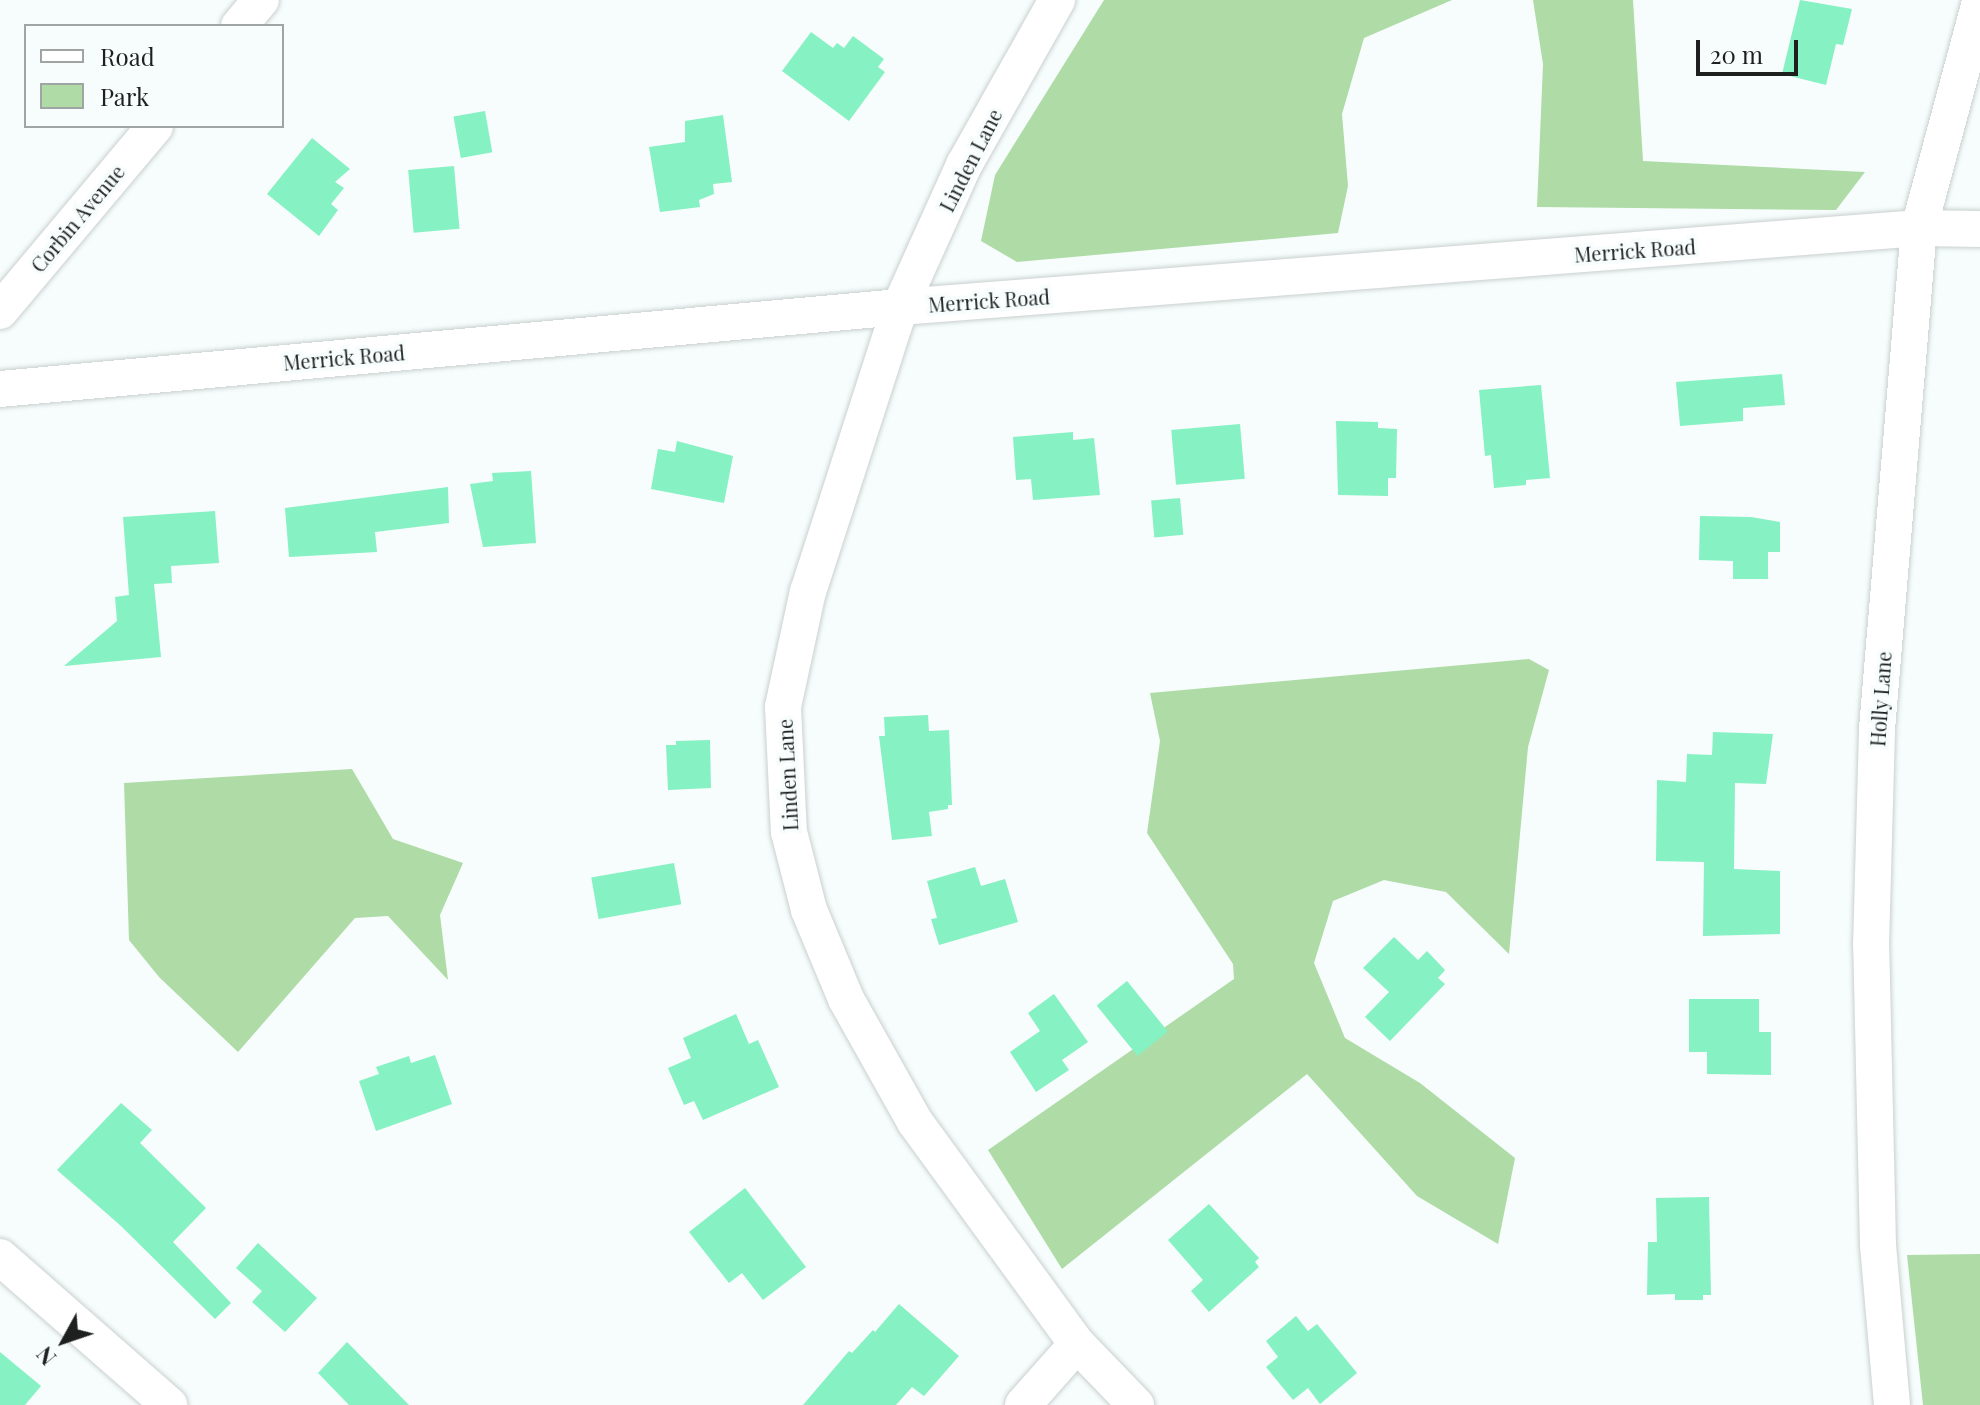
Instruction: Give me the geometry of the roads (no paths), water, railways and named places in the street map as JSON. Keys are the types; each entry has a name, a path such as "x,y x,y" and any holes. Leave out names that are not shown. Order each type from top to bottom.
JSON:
{"street":[{"path":"241,24 261,0"},
{"name":"Linden Lane","path":"1057,0 964,165 900,307 808,591 783,707 789,832 809,910 846,999 907,1108 1077,1344 1136,1405"},
{"name":"Holly Lane","path":"1892,1405 1878,1245 1871,946 1877,729 1919,228 1980,2"},
{"name":"Corbin Avenue","path":"0,311 153,128"},
{"name":"Merrick Road","path":"0,389 900,307 1919,228 1980,229"},
{"path":"0,1257 169,1405"},
{"path":"1023,1405 1077,1344"}]}
